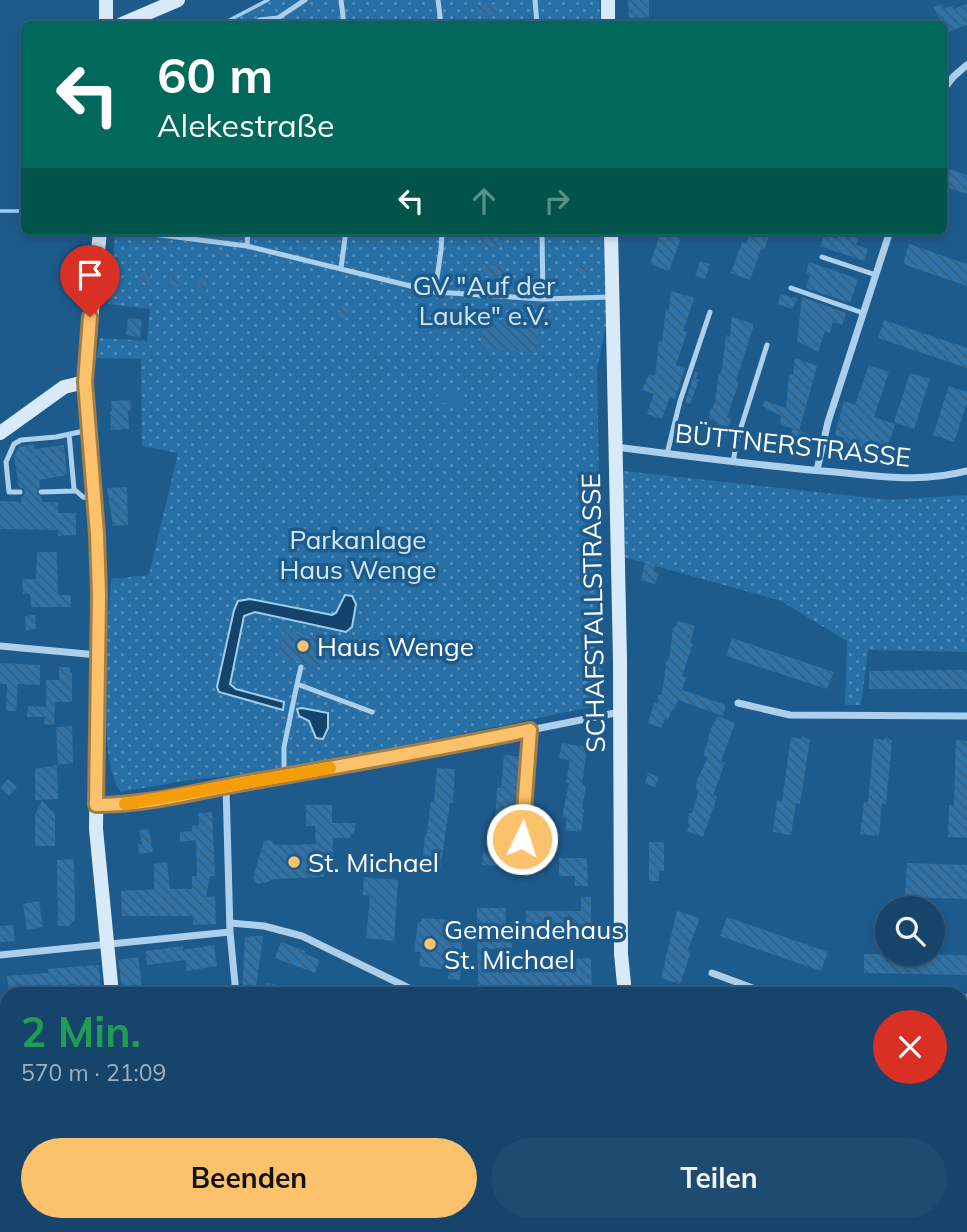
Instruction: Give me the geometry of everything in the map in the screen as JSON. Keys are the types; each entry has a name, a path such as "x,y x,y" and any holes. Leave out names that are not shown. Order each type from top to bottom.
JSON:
{"street":[{"path":"106,21 107,0"},
{"path":"129,21 178,0"},
{"path":"608,0 608,21"},
{"path":"947,84 967,65"},
{"path":"100,235 85,382 99,595 96,805 111,987"},
{"name":"SCHAFSTALLSTRASSE","path":"611,235 620,712 621,954 624,987"},
{"path":"817,470 828,422 889,235"},
{"path":"0,433 64,387 85,382"},
{"name":"BÜTTNERSTRASSE","path":"615,447 883,478 945,477 967,471"},
{"path":"0,646 99,655"},
{"path":"738,704 790,715 967,716"},
{"path":"96,805 120,805 373,762 620,712"},
{"path":"226,787 230,932 235,987"},
{"path":"230,923 264,926 302,936 407,987"},
{"path":"0,955 230,932"},
{"path":"712,973 750,987"}],"lane":[{"path":"258,21 278,18 305,0"},
{"path":"341,0 344,21"},
{"path":"438,0 441,21"},
{"path":"536,0 537,21"},
{"path":"161,235 247,246 435,292 543,299 612,297"},
{"path":"247,246 248,235"},
{"path":"341,268 345,235"},
{"path":"435,292 442,235"},
{"path":"542,235 543,299"},
{"path":"822,257 876,275"},
{"path":"792,288 863,313"},
{"path":"667,454 680,401 710,312"},
{"path":"733,462 737,440 767,345"},
{"path":"20,492 9,492 6,462 14,444 21,440 89,430"},
{"path":"69,434 72,483 75,491 83,497 94,499"},
{"path":"41,492 75,491"},
{"path":"284,776 284,747 301,667"},
{"path":"297,684 372,712"},
{"path":"520,863 530,730"}],"green space":[{"path":"269,0 599,0 601,21 228,21"},
{"name":"Parkanlage Haus Wenge","path":"115,235 611,235 612,297 597,369 603,695 600,702 591,707 286,770 189,780 121,792 113,776 106,722 106,657 111,579 149,575 178,453 142,446 141,359 96,358 100,338 147,341 150,309 108,304 112,286"},
{"path":"439,392 465,396 464,406 437,402"},
{"path":"615,470 891,500 967,495 967,652 868,650 861,705 845,705 847,641 781,601 620,556"}],"shaded area":[{"path":"345,595 352,596 356,604 352,627 346,632 255,612 244,616 230,684 236,689 284,702 283,710 219,692 217,687 238,601 250,599 332,615 336,613"},
{"path":"297,709 328,713 328,728 323,739 316,738 309,721 299,716"}],"building":[{"path":"628,0 649,0 649,17 629,18"},
{"path":"497,4 498,13 478,16 476,6"},
{"path":"942,4 944,9 953,5 954,9 967,4 967,25 947,32 947,21 941,21 933,7"},
{"path":"947,168 967,175 967,194 947,187"},
{"path":"660,235 678,235 681,238 669,271 650,264"},
{"path":"749,235 770,235 764,250 761,249 750,280 731,273 742,242 746,244"},
{"path":"824,235 837,239 838,235 860,235 856,245 868,249 864,261 820,246"},
{"path":"483,237 502,237 502,247 483,247"},
{"path":"909,244 967,264 967,286 903,264"},
{"path":"700,261 710,264 705,279 695,276"},
{"path":"809,262 858,279 850,303 806,288 810,275 806,273"},
{"path":"577,265 587,265 588,275 578,275"},
{"path":"483,266 504,266 503,276 483,276"},
{"path":"142,271 151,274 148,284 139,281"},
{"path":"171,276 180,279 176,289 168,286"},
{"path":"201,277 209,280 206,291 197,288"},
{"path":"671,291 694,298 676,365 685,368 675,399 670,397 662,419 647,414 654,394 642,390 649,374 655,376 659,341 662,342"},
{"path":"781,294 798,299 792,309 778,304"},
{"path":"802,297 846,313 842,325 833,322 830,333 825,331 818,352 797,341"},
{"path":"341,306 350,309 346,319 337,316"},
{"path":"732,317 753,324 753,328 727,417 731,419 727,436 714,432 717,422 709,419 722,370 726,335 730,337"},
{"path":"128,318 142,320 140,337 126,335"},
{"path":"484,320 539,325 536,353 481,348"},
{"path":"884,320 967,348 967,368 878,338"},
{"path":"795,358 817,366 799,431 780,424 781,416 762,406 765,401 786,408 789,374 793,375"},
{"path":"869,365 889,372 874,417 895,424 886,451 864,448 843,441 844,438 835,435 844,401 855,405"},
{"path":"695,372 698,373 696,379 699,380 690,404 685,403"},
{"path":"910,373 930,379 914,429 894,422"},
{"path":"949,386 967,392 967,403 954,442 933,435"},
{"path":"130,400 129,429 111,430 111,401"},
{"path":"793,429 808,434 804,445 789,440"},
{"path":"34,444 35,449 64,445 67,475 39,480 40,487 36,493 42,502 58,502 58,513 76,513 76,535 58,536 58,530 0,529 0,501 22,502 21,497 25,493 24,489 19,487 14,456 19,447"},
{"path":"127,487 128,525 113,526 107,488"},
{"path":"37,552 57,552 58,595 71,595 71,607 31,607 30,594 23,594 22,579 36,579"},
{"path":"645,563 655,565 654,571 659,573 655,584 641,580"},
{"path":"35,615 36,629 26,630 25,616"},
{"path":"678,621 695,626 690,643 693,644 682,676 686,678 682,690 726,705 723,716 678,700 661,728 648,723 654,703 658,704 658,695 661,695 673,627"},
{"name":"Haus Wenge","path":"284,630 328,640 322,667 278,657"},
{"path":"732,638 834,672 827,689 726,656"},
{"path":"0,663 40,665 40,685 18,684 16,711 6,711 7,684 0,684"},
{"path":"59,667 70,667 72,702 55,702 54,725 44,724 45,717 27,717 28,706 46,707 46,680 59,680"},
{"path":"967,670 967,689 869,689 869,671"},
{"path":"718,716 735,723 721,762 725,763 713,795 717,797 703,837 687,831 690,824 689,813 692,813 699,790 696,789 697,780 708,757 704,756 710,730"},
{"path":"72,726 73,763 58,765 56,727"},
{"path":"802,736 810,740 800,804 796,803 791,835 773,832 777,800 782,801 791,737 801,739"},
{"path":"885,737 892,741 886,804 882,803 879,836 860,834 864,802 868,802 874,738 884,740"},
{"path":"956,740 967,741 967,838 948,837 949,805 954,805"},
{"path":"562,743 587,747 582,785 586,786 581,832 565,830 567,818 562,817 569,783 566,783 570,760 559,758"},
{"path":"504,755 523,757 520,793 516,793 507,856 499,855 498,866 482,865 483,853 488,854 491,822 495,822 497,788 501,788"},
{"path":"57,765 58,799 35,800 35,769"},
{"path":"437,768 455,769 453,803 450,803 440,870 422,868"},
{"path":"648,773 659,777 655,787 645,784"},
{"path":"8,779 17,787 9,796 0,788"},
{"path":"42,801 55,814 55,846 35,846 35,815"},
{"name":"St. Michael","path":"306,805 332,805 332,823 355,823 355,830 349,838 333,838 333,858 324,869 324,877 274,879 257,884 253,878 264,841 270,840 275,845 316,844 315,826 306,826"},
{"path":"212,812 215,876 210,876 206,897 215,896 216,924 193,925 193,916 122,916 121,891 154,889 154,864 167,862 170,889 192,889 192,876 197,876 196,840 180,842 180,832 192,831 192,826 199,825 198,813"},
{"path":"149,829 153,852 139,854 138,844 142,844 139,830"},
{"path":"649,842 664,842 664,871 659,871 659,881 649,881"},
{"path":"559,858 587,858 588,886 575,886 575,876 559,876"},
{"path":"74,859 75,919 69,926 58,926 57,860"},
{"path":"907,863 967,865 967,899 905,896"},
{"path":"364,877 398,880 394,941 366,938 370,896 363,895"},
{"path":"581,897 591,897 591,929 526,933 526,911 581,911"},
{"path":"39,901 43,927 27,930 23,904"},
{"path":"477,908 506,908 505,934 511,934 512,949 489,949 489,969 561,968 561,962 566,962 566,959 591,958 592,987 478,987"},
{"path":"677,911 700,918 688,950 691,952 680,984 661,978"},
{"path":"727,917 828,952 821,971 720,936"},
{"path":"422,918 463,921 460,980 448,979 449,970 419,966 421,952 414,952 418,922 421,922"},
{"path":"13,925 15,941 0,942 0,926"},
{"path":"263,936 256,987 242,987 245,938"},
{"path":"281,942 306,951 305,954 320,960 315,973 275,958"},
{"path":"214,945 217,966 187,971 185,960 147,965 146,951 183,946 183,950"},
{"path":"864,954 875,954 875,966 945,966 945,955 967,955 967,975 864,973"},
{"path":"138,957 142,987 122,987 118,960"},
{"path":"99,965 101,987 76,987 76,984 8,987 7,976 48,973 48,969"},
{"path":"266,983 277,985 277,987 265,987"}],"waterway":[{"path":"228,21 268,0"},
{"path":"0,211 21,211"}],"slow traffic":[{"path":"125,804 330,768"}],"place":[{"name":"Haus Wenge","path":"303,646"},
{"name":"St. Michael","path":"294,862"},
{"name":"Gemeindehaus St. Michael","path":"430,944"}],"route":[{"path":"90,317 85,382 99,595 96,805 120,805 373,762 530,730 522,839"}],"park label":[{"name":"GV \"Auf der Lauke\" e.V.","path":"484,300"}]}
